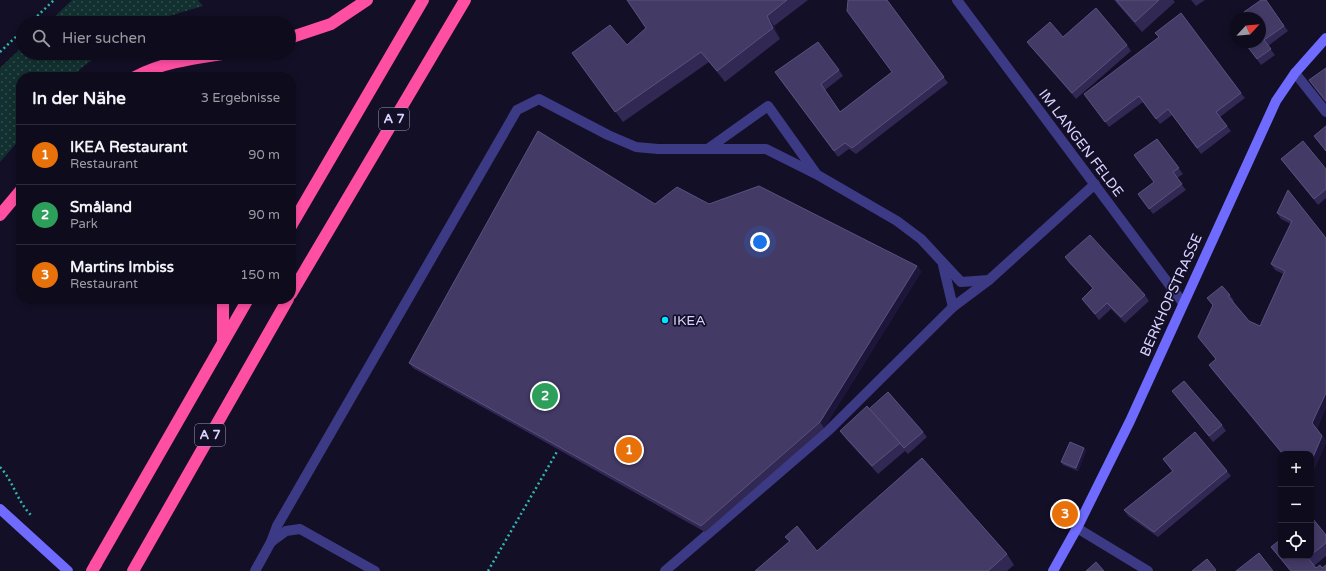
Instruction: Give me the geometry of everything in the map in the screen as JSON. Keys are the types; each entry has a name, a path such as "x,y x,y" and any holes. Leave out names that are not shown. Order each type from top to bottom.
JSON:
{"highway":[{"path":"296,36 331,24 367,0"},
{"name":"A 7","path":"296,217 423,0"},
{"name":"A 7","path":"296,286 465,0"},
{"path":"144,72 190,60"},
{"path":"0,215 16,196"},
{"path":"223,304 223,341"},
{"name":"A 7","path":"94,568 245,304"},
{"name":"A 7","path":"133,571 285,304"}],"main road":[{"name":"BERKHOPSTRASSE","path":"1053,571 1077,528 1130,421 1276,101 1295,74 1326,38"},
{"path":"0,509 68,571"}],"street":[{"name":"IM LANGEN FELDE","path":"957,0 1183,303"},
{"path":"1295,74 1326,112"},
{"path":"255,571 277,526 517,110 539,99 608,135 636,147 658,149 766,149 816,174 897,221 921,239 961,282 989,280"},
{"path":"709,148 768,106 816,174"},
{"path":"665,571 828,430 953,307 989,280 1095,184"},
{"path":"942,263 953,307"},
{"path":"1077,528 1148,571"},
{"path":"270,542 286,530 300,529 375,571"}],"path":[{"path":"37,16 54,0"},
{"path":"0,52 16,37"},
{"path":"488,571 558,450"},
{"path":"0,467 8,475 23,508 34,519"}],"green space":[{"path":"72,0 198,0 203,6 169,16 55,16"},
{"path":"16,53 16,60 92,60 77,72 16,72 16,144 0,162 0,68"}],"building":[{"path":"627,0 787,0 767,16 773,28 717,71 701,52 615,112 572,53 610,25 627,45 646,28"},
{"path":"848,0 887,0 944,77 852,148 845,143 834,151 775,72 818,42 839,70 821,84 840,112 892,72 847,11"},
{"path":"1116,0 1159,0 1135,22"},
{"path":"1261,0 1266,0 1284,26 1266,39 1266,12 1244,12"},
{"path":"1096,8 1127,45 1072,93 1027,42 1050,22 1063,37"},
{"path":"1181,13 1241,93 1216,112 1227,126 1197,148 1168,109 1156,119 1139,96 1105,122 1084,94 1159,37 1155,33"},
{"path":"1266,43 1271,49 1257,59 1249,48 1266,48"},
{"path":"1326,68 1326,101 1309,80"},
{"path":"1326,126 1326,151 1314,136"},
{"name":"IKEA","path":"538,131 655,204 677,187 709,204 759,186 917,266 820,422 701,526 409,363"},
{"path":"1157,139 1179,168 1173,172 1182,184 1149,209 1138,194 1154,182 1134,155"},
{"path":"1303,141 1326,169 1326,189 1314,199 1281,159"},
{"path":"1288,190 1326,238 1326,393 1312,423 1322,436 1314,455 1314,451 1281,451 1209,365 1216,359 1198,337 1213,305 1207,298 1222,286 1230,295 1228,296 1249,321 1260,326 1285,271 1271,264 1292,221 1277,213"},
{"path":"1090,235 1145,295 1121,317 1107,303 1095,314 1082,299 1093,288 1065,257"},
{"path":"1184,381 1222,425 1209,436 1172,391"},
{"path":"888,392 923,432 904,448 869,409"},
{"path":"867,406 900,443 872,466 840,431"},
{"path":"1195,432 1227,471 1154,532 1124,510 1173,471 1163,459"},
{"path":"1070,442 1084,448 1076,468 1061,462"},
{"path":"922,458 1007,554 988,571 755,571 790,541 785,537 797,526 817,551"},
{"path":"1314,520 1326,535 1326,543 1314,553"},
{"path":"1278,541 1278,555 1271,547"},
{"path":"1259,553 1273,571 1236,571"},
{"path":"1207,559 1216,570 1192,571"},
{"path":"1281,559 1309,559 1316,568 1320,565 1322,568 1326,565 1326,571 1291,571"},
{"path":"1096,562 1104,571 1086,571"}],"place":[{"name":"IKEA","path":"665,320"},
{"name":"Småland","path":"545,396"},
{"name":"IKEA Restaurant","path":"629,450"},
{"name":"Martins Imbiss","path":"1065,514"}]}
